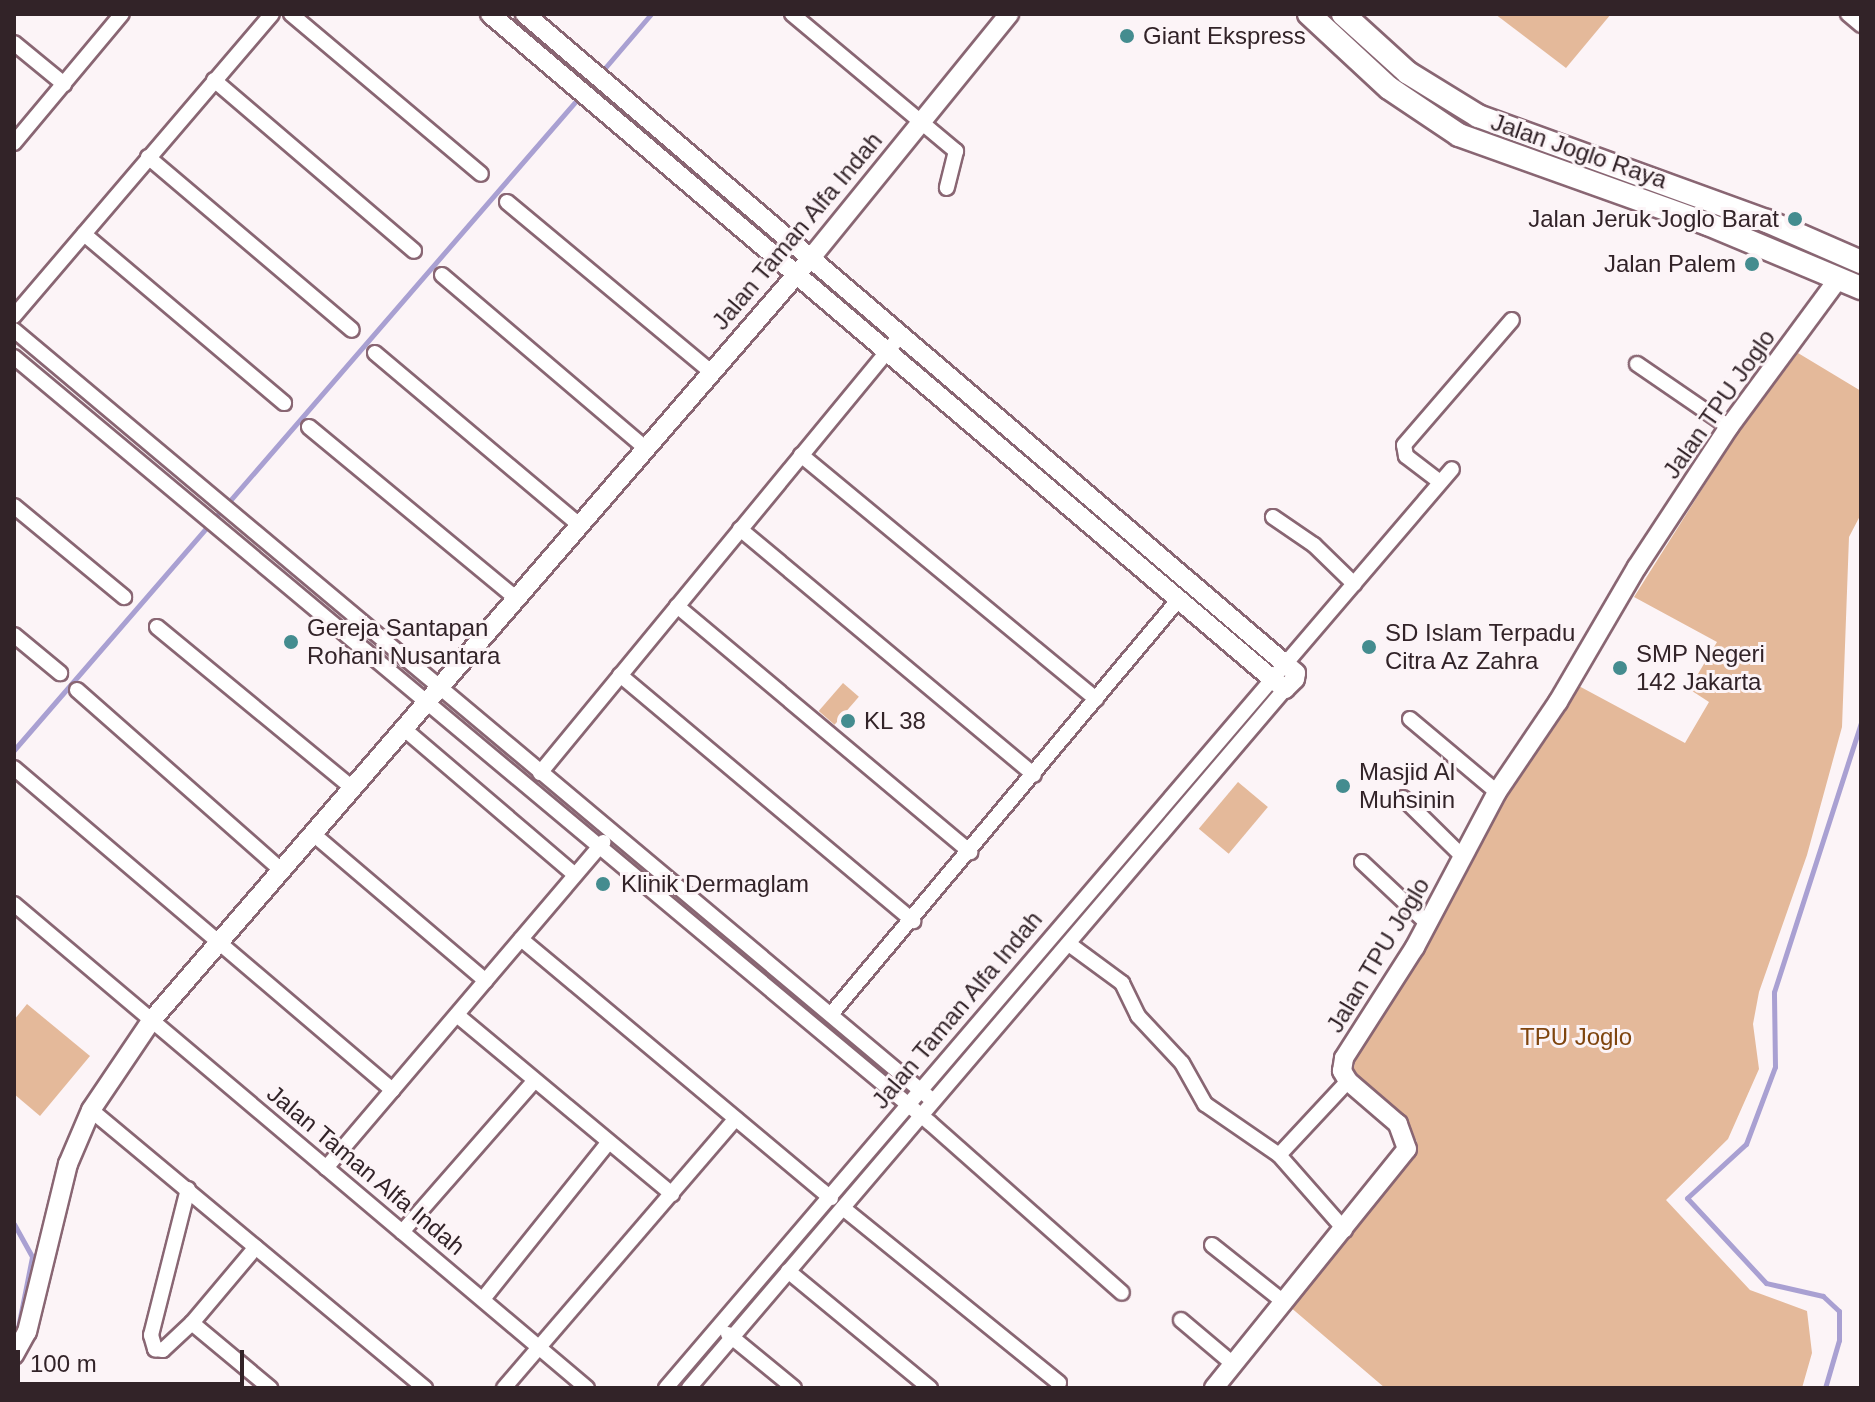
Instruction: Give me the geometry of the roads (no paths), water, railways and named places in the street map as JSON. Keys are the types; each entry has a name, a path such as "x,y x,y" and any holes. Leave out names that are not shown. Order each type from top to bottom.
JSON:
{"main road":[{"name":"Jalan Joglo Raya","path":"1343,14 1408,73 1478,116 1767,221 1861,262"},
{"name":"Jalan Joglo Raya","path":"1315,16 1389,88 1459,135 1708,224 1861,288"}],"street":[{"path":"14,143 122,14"},
{"path":"14,316 272,14"},
{"path":"291,14 481,174"},
{"path":"490,14 1278,684 1296,673 525,14"},
{"path":"792,14 956,151 947,188"},
{"name":"Jalan Taman Alfa Indah","path":"14,1355 27,1332 56,1201 91,1110 151,1021 644,447 810,259 1009,14"},
{"path":"1848,14 1861,25"},
{"path":"14,43 64,84"},
{"path":"579,90 594,73"},
{"path":"214,80 414,251"},
{"path":"148,157 352,330"},
{"path":"507,202 710,371"},
{"path":"84,234 284,403"},
{"path":"442,275 644,447"},
{"name":"Jalan TPU Joglo","path":"1348,1081 1342,1071 1344,1058 1428,924 1497,792 1729,427 1839,278"},
{"path":"1440,482 1406,456 1404,445 1512,320"},
{"path":"14,330 540,773 832,1013 926,1095"},
{"path":"540,773 900,336"},
{"path":"375,353 578,524"},
{"path":"14,357 913,1110 1122,1293"},
{"path":"1637,364 1729,427"},
{"path":"309,427 516,598"},
{"path":"801,455 1096,699"},
{"path":"1284,663 1452,469"},
{"path":"14,506 124,597"},
{"path":"1273,517 1314,546 1354,584"},
{"path":"740,529 1034,775"},
{"path":"832,1013 913,921 1179,599"},
{"path":"677,606 970,852"},
{"path":"157,627 352,788"},
{"path":"14,635 60,673"},
{"path":"620,675 913,921"},
{"name":"Jalan Taman Alfa Indah","path":"926,1095 1069,944 1278,684"},
{"name":"Jalan Taman Alfa Indah","path":"666,1388 831,1198 913,1110 1278,684"},
{"path":"77,690 281,870"},
{"path":"1410,719 1497,792"},
{"path":"403,728 575,875"},
{"path":"14,768 392,1090"},
{"path":"1403,798 1463,857"},
{"path":"326,1168 611,831"},
{"path":"312,833 486,981"},
{"path":"1362,862 1428,924"},
{"path":"14,904 151,1021"},
{"path":"521,939 831,1198"},
{"path":"1069,944 1122,983 1138,1016 1182,1063 1205,1104 1279,1155 1345,1230"},
{"path":"457,1015 672,1194"},
{"name":"Jalan Taman Alfa Indah","path":"151,1021 587,1388"},
{"path":"402,1232 534,1081"},
{"path":"1214,1388 1345,1230 1408,1140 1398,1124 1348,1081 1279,1155"},
{"path":"91,1110 425,1388"},
{"name":"Jalan Taman Alfa Indah","path":"689,1388 843,1208 913,1110"},
{"path":"504,1388 735,1119"},
{"path":"483,1299 609,1142"},
{"path":"188,1189 151,1345 163,1350 192,1323 256,1247"},
{"path":"843,1208 1059,1383"},
{"path":"1212,1245 1285,1303"},
{"path":"788,1271 930,1388"},
{"path":"1181,1320 1233,1364"},
{"path":"192,1323 270,1388"},
{"path":"718,1326 794,1388"}],"waterway":[{"path":"604,69 651,14"},
{"path":"14,750 575,102"},
{"path":"1825,1388 1839,1340 1839,1311 1823,1296 1766,1283 1687,1198 1746,1144 1775,1067 1774,992 1861,723"},
{"path":"14,1224 32,1257 17,1333"}],"place":[{"name":"Giant Ekspress","path":"1127,36"},
{"name":"Jalan Jeruk Joglo Barat","path":"1795,219"},
{"name":"Jalan Palem","path":"1752,264"},
{"name":"Gereja Santapan Rohani Nusantara","path":"291,642"},
{"name":"SD Islam Terpadu Citra Az Zahra","path":"1369,647"},
{"name":"SMP Negeri 142 Jakarta","path":"1620,668"},
{"name":"KL 38","path":"848,721"},
{"name":"Masjid Al Muhsinin","path":"1343,786"},
{"name":"Klinik Dermaglam","path":"603,884"}],"park label":[{"name":"TPU Joglo","path":"1576,1037"}]}
